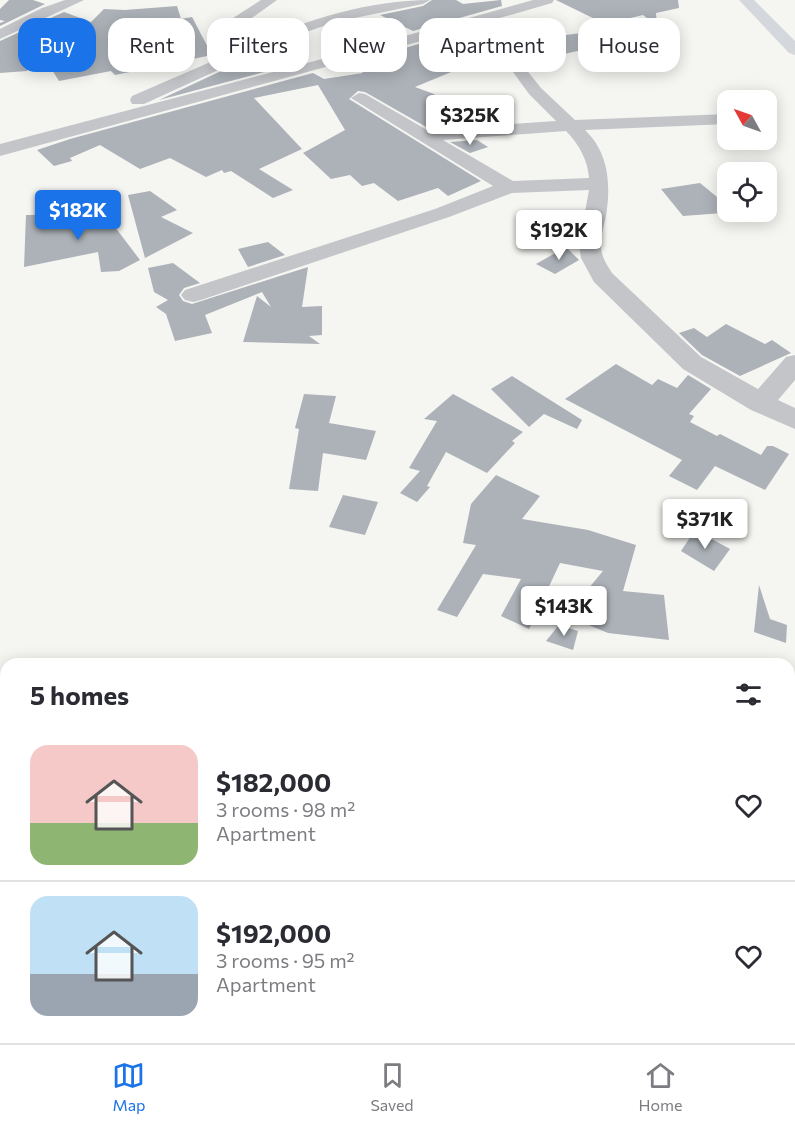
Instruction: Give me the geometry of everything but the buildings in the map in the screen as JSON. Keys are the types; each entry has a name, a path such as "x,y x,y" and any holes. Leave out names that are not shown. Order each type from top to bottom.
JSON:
{"main road":[{"path":"746,0 795,50"}],"street":[{"path":"0,36 47,11 77,0"},
{"path":"309,28 423,0"},
{"path":"483,18 547,0"},
{"path":"245,18 278,2"},
{"path":"0,150 189,101 419,36"},
{"path":"101,122 131,103 207,68"},
{"path":"522,72 535,90 572,125 592,152 598,168 599,184 591,245 592,258 602,277 692,363 762,404 795,419"},
{"path":"359,98 509,187"},
{"path":"425,136 639,121 717,119"},
{"path":"193,295 442,213 509,187 599,184"},
{"path":"762,404 795,363"}]}
